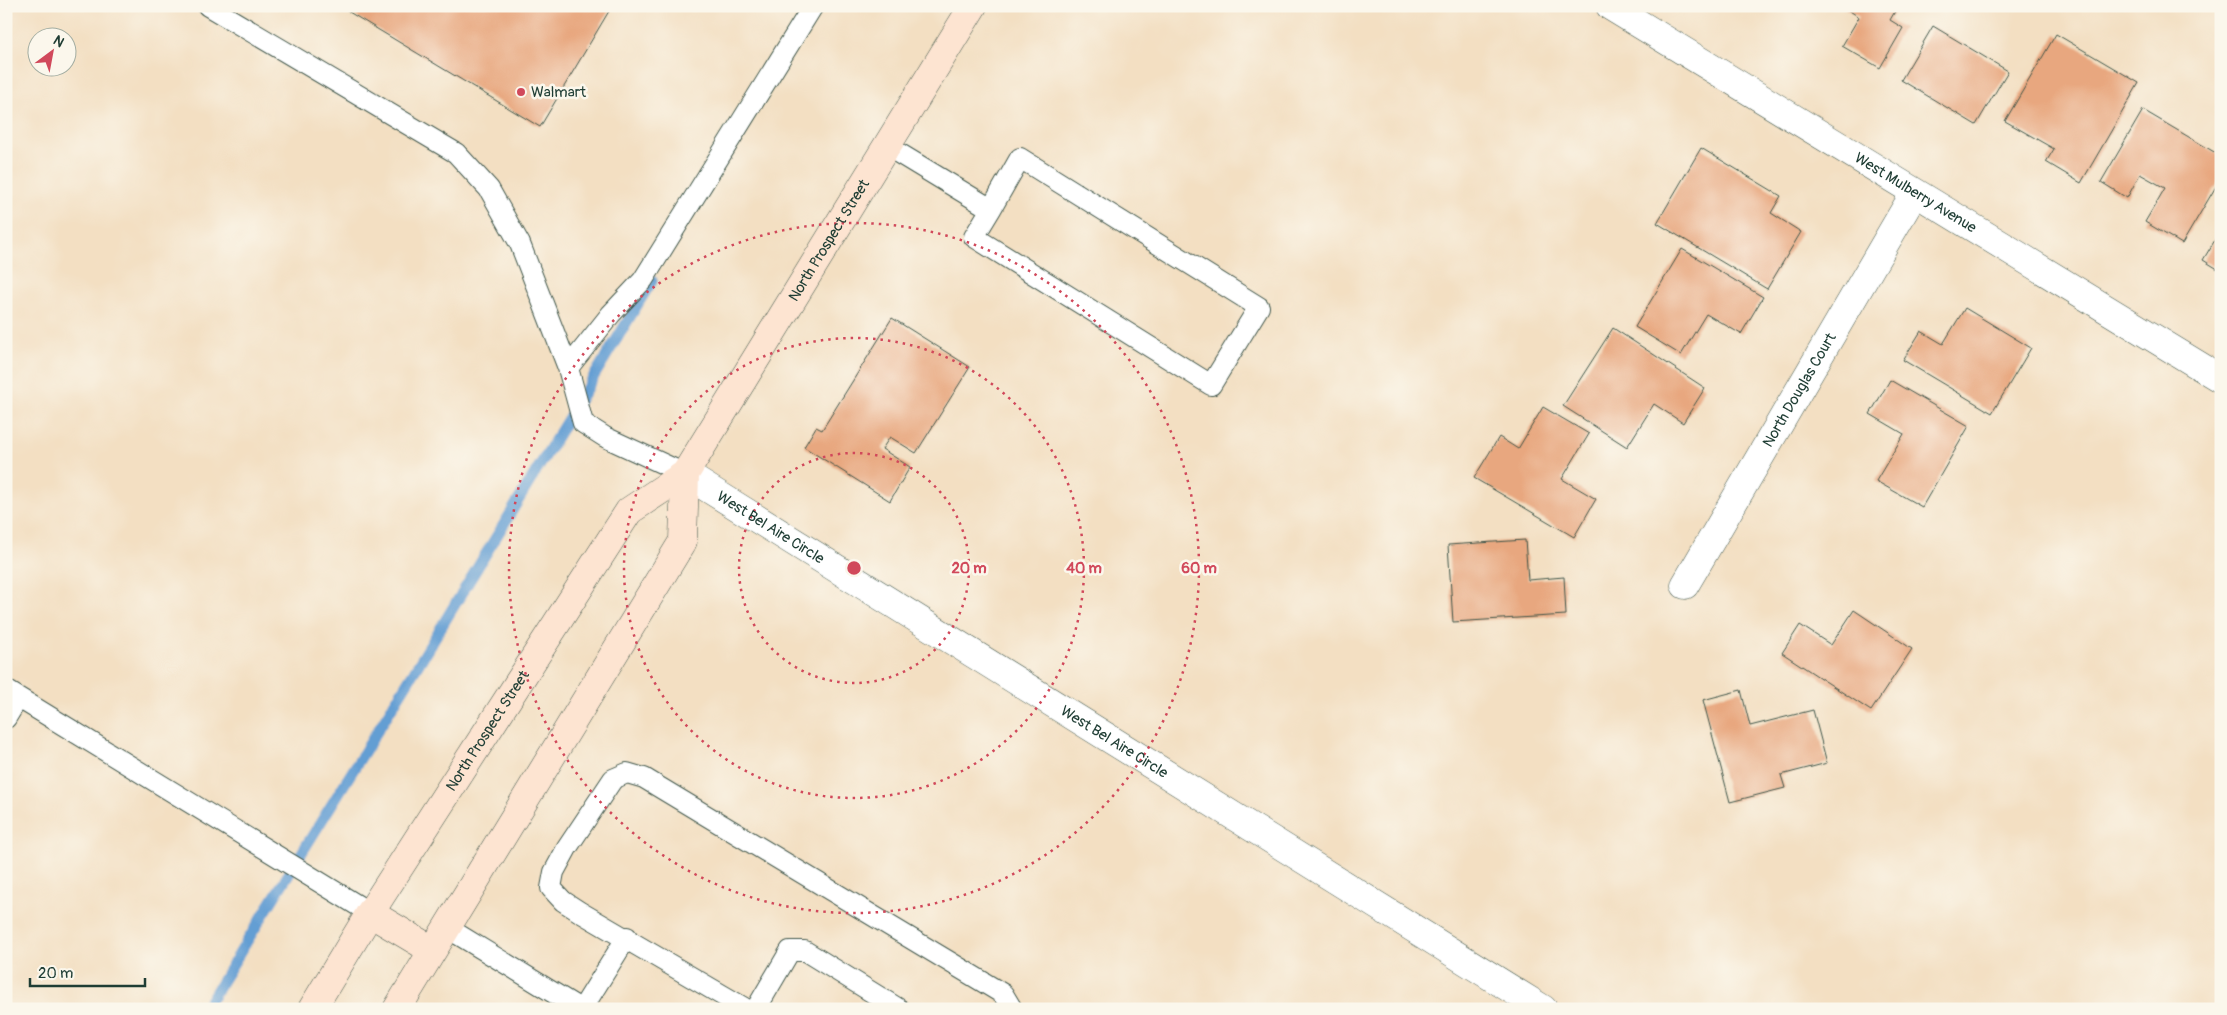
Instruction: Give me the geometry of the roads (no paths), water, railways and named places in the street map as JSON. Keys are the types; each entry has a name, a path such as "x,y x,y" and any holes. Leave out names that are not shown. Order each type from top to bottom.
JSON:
{"street":[{"name":"North Prospect Street","path":"312,1009 370,913 629,511 685,474 973,6"},
{"name":"West Mulberry Avenue","path":"1610,6 1914,194 2221,379"},
{"name":"North Douglas Court","path":"1685,585 1914,194"},
{"name":"North Prospect Street","path":"397,1009 683,541 685,474"},
{"name":"West Bel Aire Circle","path":"685,474 1543,1009"},
{"path":"370,913 432,950"}],"lane":[{"path":"208,6 456,153 489,189 520,244 568,368 583,422 605,436 685,474"},
{"path":"568,368 611,314 644,280 813,6"},
{"path":"887,146 991,209"},
{"path":"1020,158 1259,307 1211,385 974,237 991,209 1020,158"},
{"path":"6,718 12,694 370,913"},
{"path":"746,1009 627,937 563,901 551,888 554,872 566,848 612,779 627,773 644,778 1003,994 1012,1009"},
{"path":"446,927 581,1009 627,937"},
{"path":"756,1009 790,952 805,951 894,1008"}],"waterway":[{"path":"205,1009 412,675 652,281"}],"place":[{"name":"Walmart","path":"521,92"}]}
